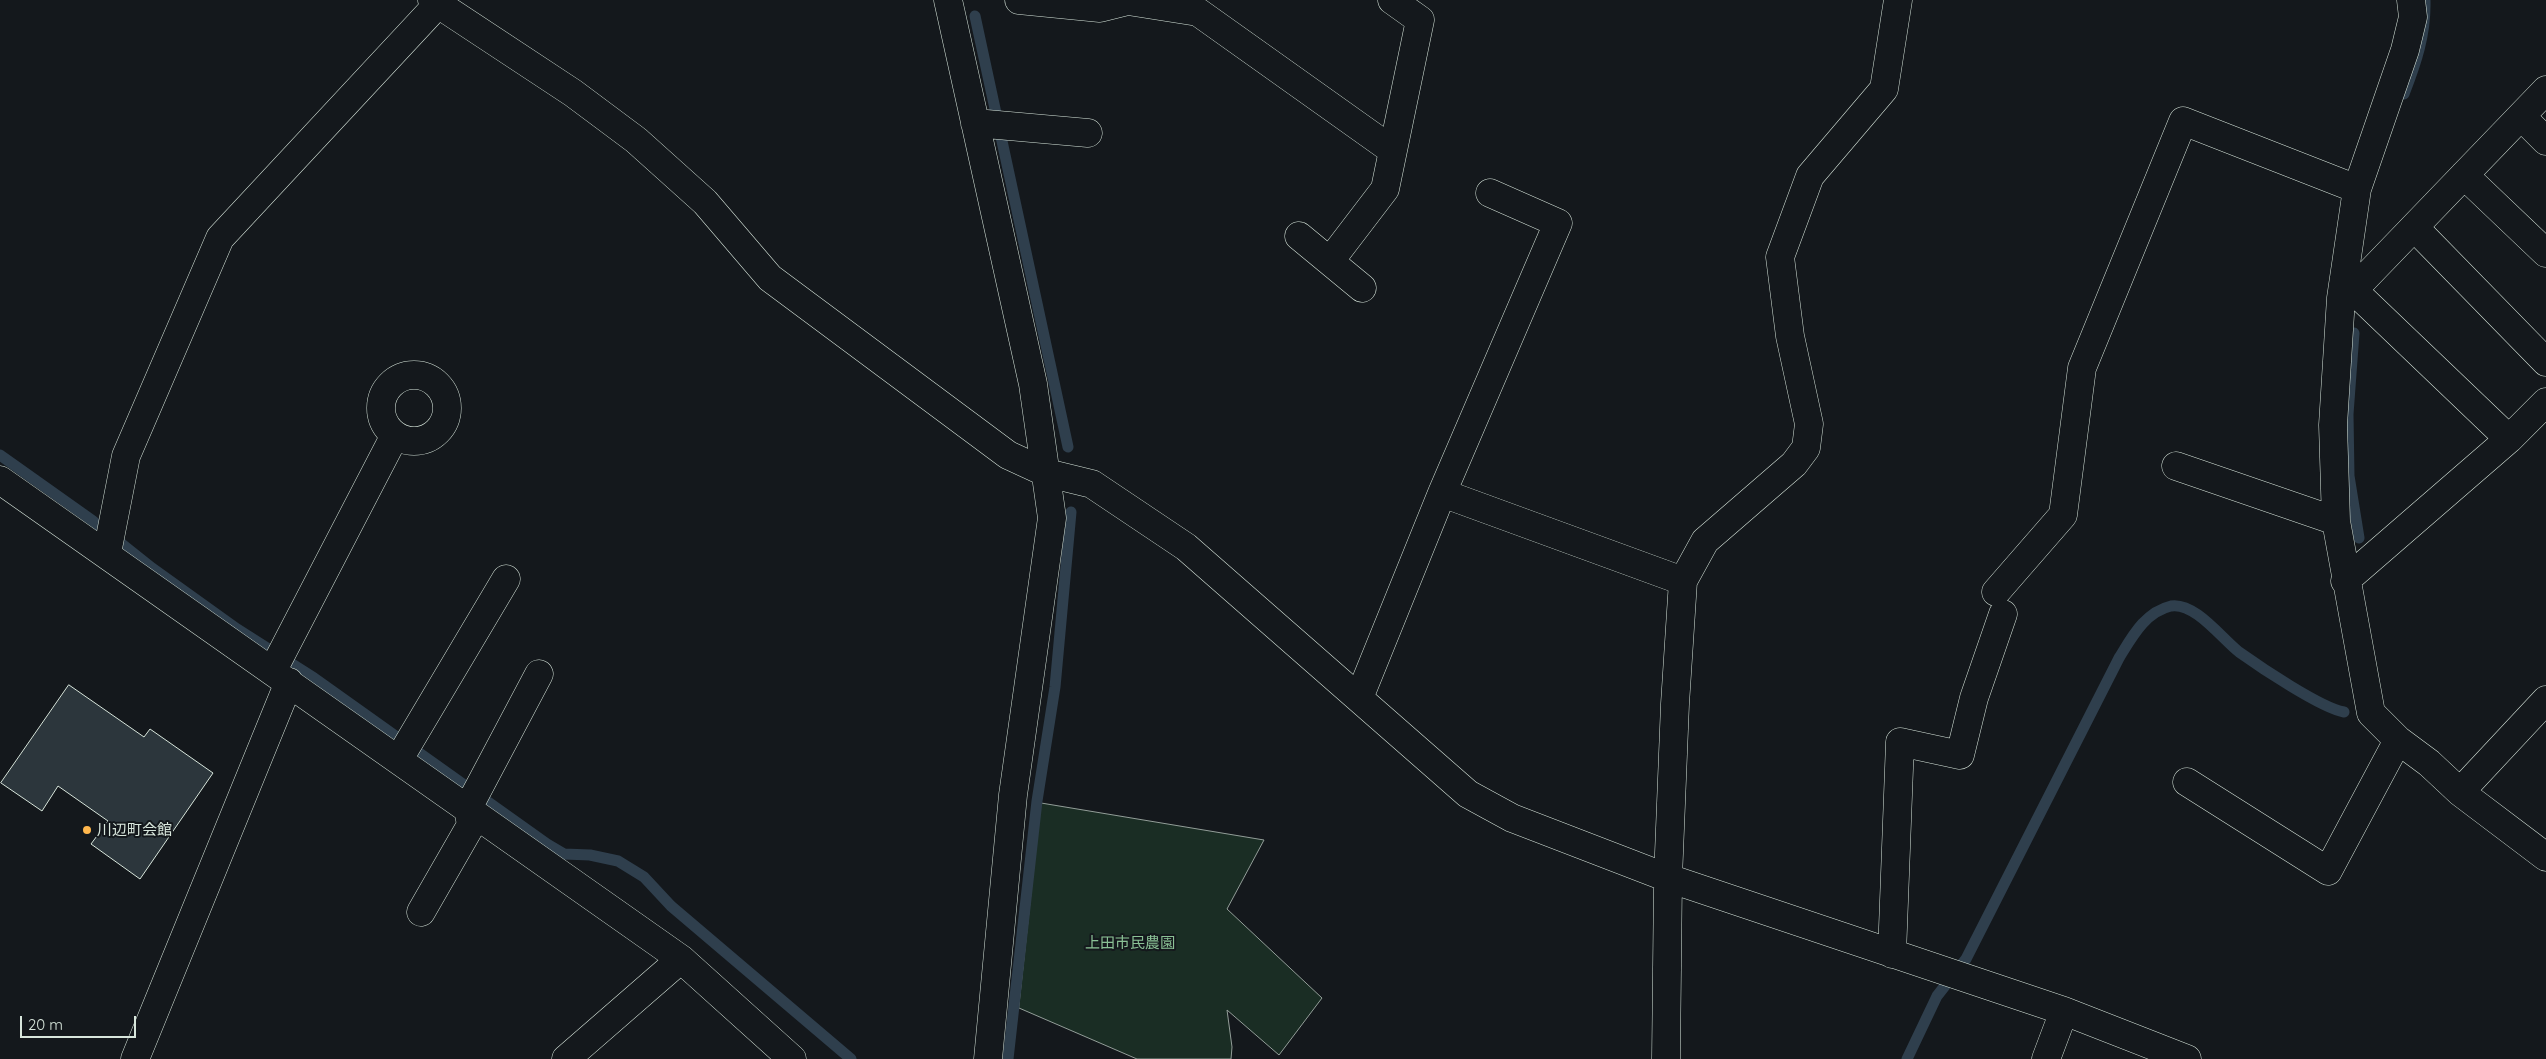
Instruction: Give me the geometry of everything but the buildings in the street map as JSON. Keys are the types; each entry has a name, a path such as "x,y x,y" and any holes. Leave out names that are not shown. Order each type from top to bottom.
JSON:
{"street":[{"path":"948,0 1033,384 1052,518 1013,796 988,1059"},
{"path":"1019,0 1100,8 1128,1 1198,12 1392,150"},
{"path":"1330,261 1385,189 1420,20 1392,0"},
{"path":"1666,1059 1668,878 1675,704 1683,581 1705,541 1794,464 1806,448 1808,424 1790,336 1780,257 1810,176 1884,89 1898,0"},
{"path":"2411,0 2413,17 2406,50 2357,189 2333,425 2336,521 2345,580 2371,713 2398,740 2429,763 2460,792 2546,857"},
{"path":"110,538 126,456 220,238 435,2 573,93 636,140 705,202 770,278 1008,456 1047,473 1092,484 1186,547 1468,794 1512,818 1668,878 2064,1011 2187,1059"},
{"path":"2346,294 2414,227 2546,90"},
{"path":"2521,116 2546,141"},
{"path":"1892,954 1900,742 1960,755 1999,603 2063,515 2082,368 2183,121 2357,189"},
{"path":"976,123 1088,133"},
{"path":"2464,175 2546,252"},
{"path":"1360,698 1442,493 1558,223 1490,192"},
{"path":"2414,227 2546,362"},
{"path":"1298,236 1362,288"},
{"path":"2346,294 2509,439"},
{"path":"2345,580 2509,439 2546,402"},
{"path":"135,1059 279,672 287,640 395,435"},
{"path":"2176,466 2336,521"},
{"path":"0,480 110,538 279,672 681,959 792,1059"},
{"path":"1442,493 1683,581"},
{"path":"399,759 506,579"},
{"path":"421,912 471,825 468,808 539,674"},
{"path":"2460,792 2546,700"},
{"path":"2187,782 2328,871 2398,740"},
{"path":"566,1059 681,959"},
{"path":"2046,1059 2064,1011"}],"green space":[{"name":"上田市民農園","path":"1041,803 1264,840 1227,909 1322,998 1279,1055 1227,1010 1232,1047 1231,1059 1137,1059 1019,1008"}],"waterway":[{"path":"2404,94 2419,48 2424,25 2425,0"},
{"path":"975,16 1068,447"},
{"path":"2354,333 2348,414 2349,476 2359,538"},
{"path":"0,455 93,521 152,568 237,629 314,678 547,844 564,854 590,855 618,861 644,877 671,906 851,1059"},
{"path":"1008,1059 1037,801 1055,687 1071,512"},
{"path":"1907,1059 1937,996 1966,959 2119,658 2140,626 2154,614 2171,606 2180,606 2199,615 2239,652 2261,667 2306,695 2344,712"}],"place":[{"name":"川辺町会館","path":"87,830"}]}
